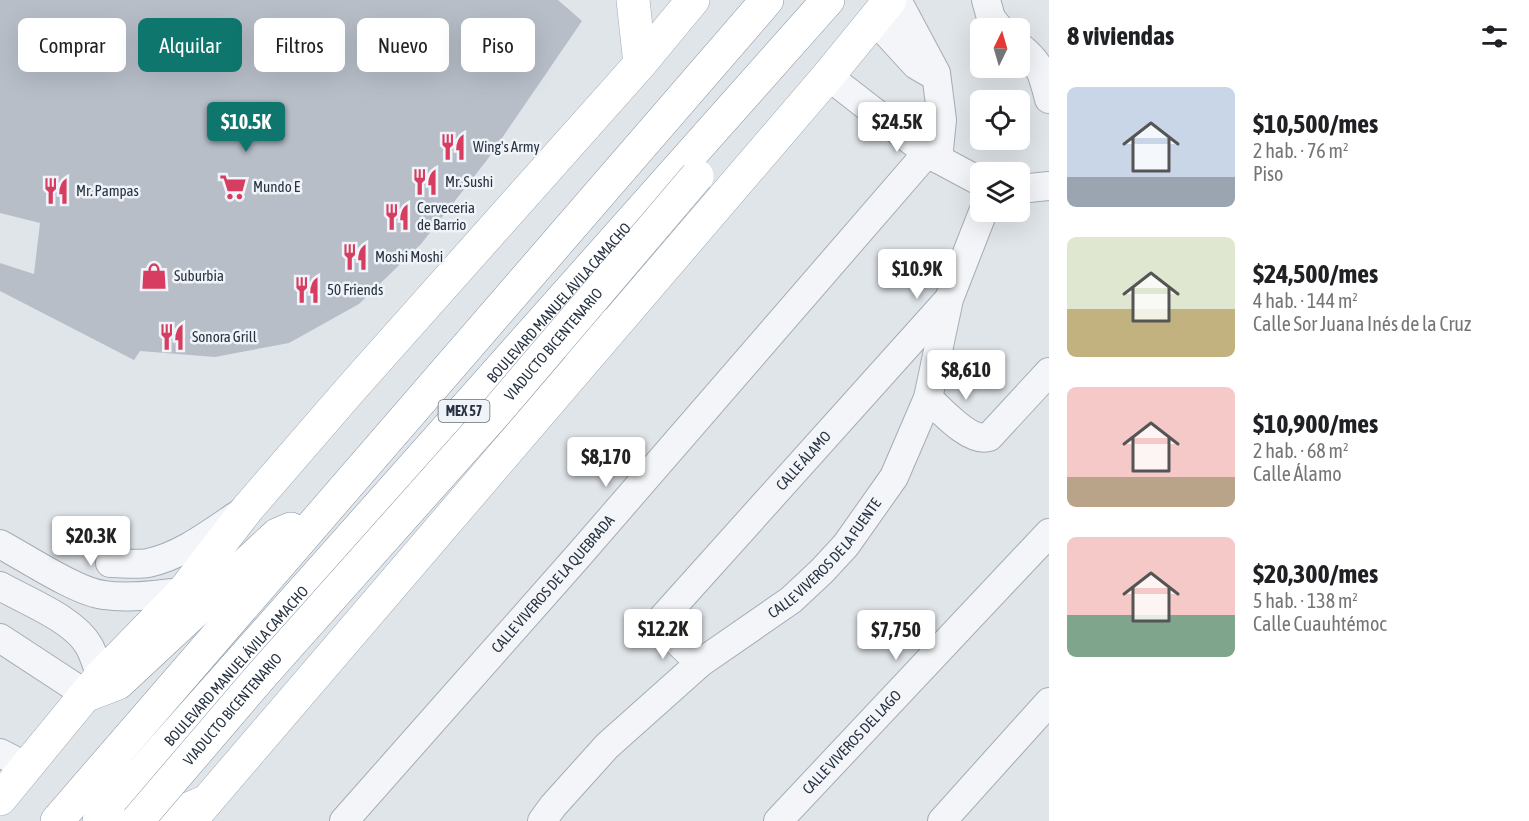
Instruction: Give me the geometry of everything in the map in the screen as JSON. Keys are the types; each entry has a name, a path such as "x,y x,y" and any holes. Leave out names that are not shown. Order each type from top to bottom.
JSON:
{"main road":[{"path":"633,0 640,64"},
{"path":"0,799 14,760 94,686 183,592 248,508 640,64 692,0"},
{"name":"MEX 57","path":"57,821 767,0"},
{"name":"BOULEVARD MANUEL ÁVILA CAMACHO","path":"99,821 828,0"},
{"name":"VIADUCTO BICENTENARIO","path":"136,821 261,676 497,411 848,0"},
{"path":"161,821 198,811 887,6"},
{"path":"581,363 597,261"},
{"path":"94,686 118,683 277,535 318,518"}],"street":[{"path":"986,0 992,18"},
{"path":"887,6 915,65 927,72 936,73 942,120 932,156"},
{"path":"1030,55 1041,70 1049,99"},
{"path":"828,76 932,156 970,176"},
{"name":"CALLE VIVEROS DE LA QUEBRADA","path":"344,821 932,156"},
{"path":"1030,188 1049,186"},
{"name":"CALLE VIVEROS DE LA FUENTE","path":"542,821 607,746 700,663 791,600 846,545 894,477 928,398 949,298 979,222"},
{"name":"CALLE ÁLAMO","path":"700,663 658,623 949,298"},
{"path":"928,398 971,436 982,440 988,437 1049,372"},
{"path":"110,563 146,563 165,558 190,546 248,508"},
{"path":"0,531 10,537 9,549 86,591 103,595 125,596 183,592"},
{"name":"CALLE VIVEROS DEL LAGO","path":"778,821 1049,533"},
{"path":"1,590 64,621 76,632 88,645 94,686"},
{"path":"0,638 94,686"},
{"path":"942,821 1049,702"}],"building":[{"name":"Mundo E","path":"0,0 558,0 582,21 487,160 421,244 359,304 289,343 215,357 140,351 134,360 0,291 0,263 34,274 40,223 0,213"}],"place":[{"name":"Wing's Army","path":"453,147"},
{"name":"Mr. Sushi","path":"425,182"},
{"name":"Mundo E","path":"233,187"},
{"name":"Mr. Pampas","path":"56,191"},
{"name":"Cerveceria de Barrio","path":"397,217"},
{"name":"Moshi Moshi","path":"355,257"},
{"name":"Suburbia","path":"154,276"},
{"name":"50 Friends","path":"307,290"},
{"name":"Sonora Grill","path":"172,337"}]}
